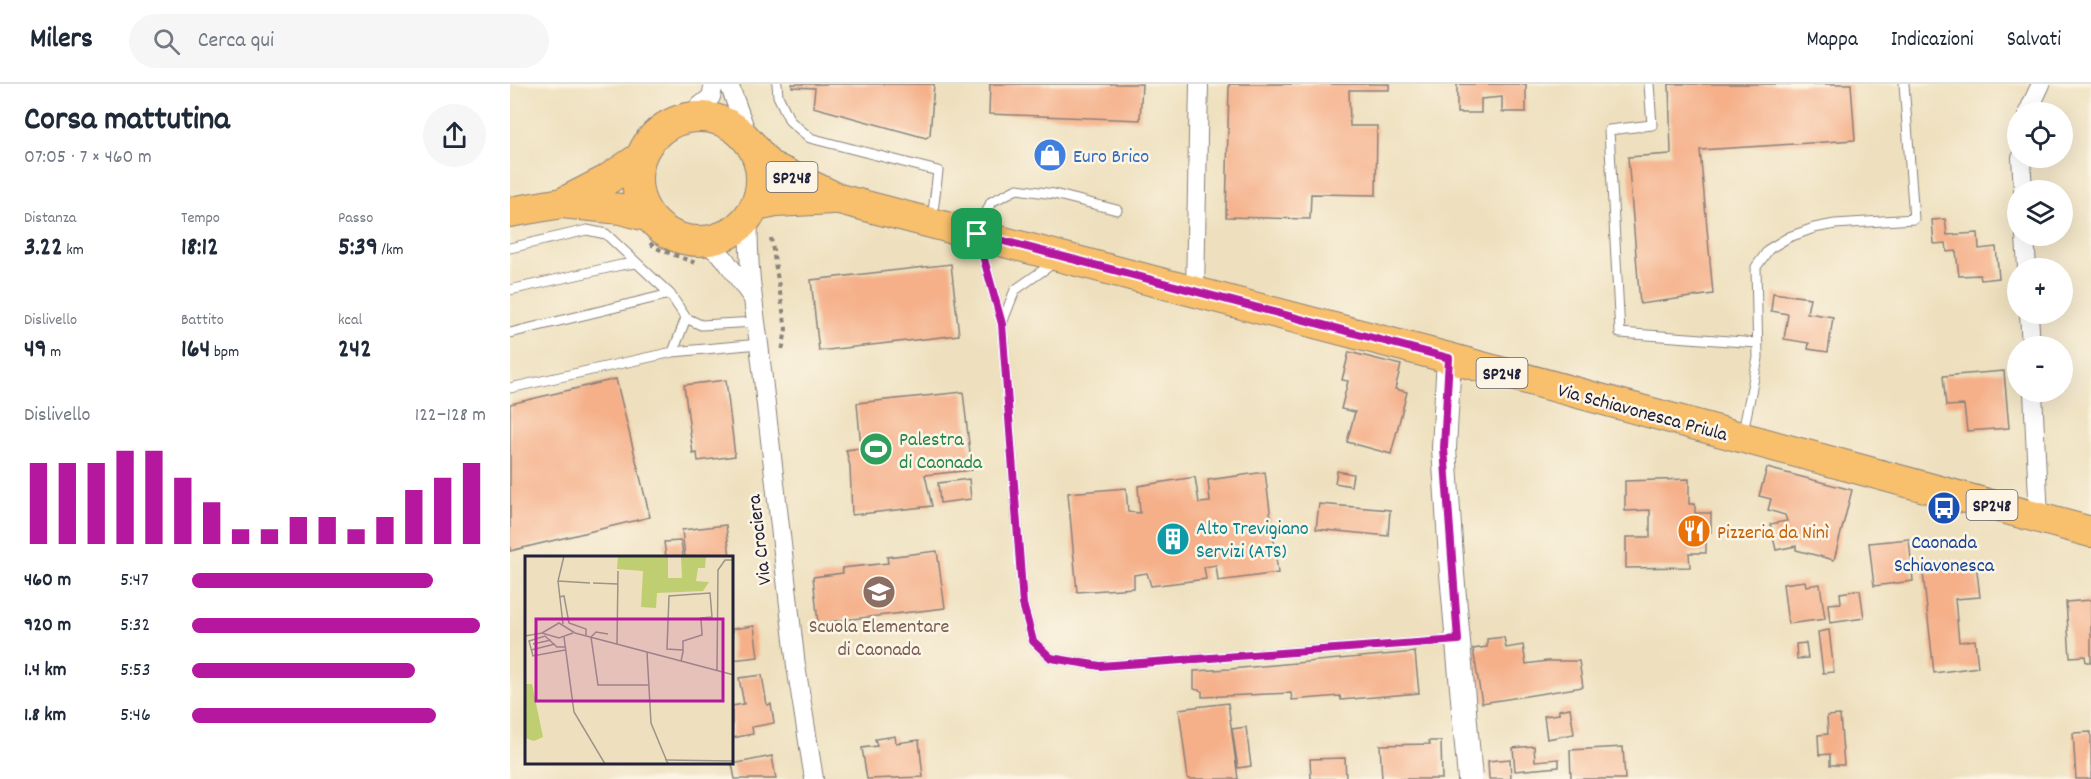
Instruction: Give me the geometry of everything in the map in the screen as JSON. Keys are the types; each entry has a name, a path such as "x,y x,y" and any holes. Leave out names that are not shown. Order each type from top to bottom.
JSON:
{"main road":[{"path":"708,117 733,127 751,144 759,161 762,181 753,211 737,228 722,237 704,241 677,237 665,231 650,217 639,195 637,175 646,146 655,135 670,124 686,118 708,117"},
{"name":"Via Schiavonesca Priula","path":"751,144 768,165 839,199 1449,358 2091,532"},
{"path":"510,213 562,203 605,181 641,157"},
{"name":"Via Schiavonesca Priula","path":"753,211 776,202 839,199"},
{"path":"562,203 621,209 650,217"}],"street":[{"path":"686,118 711,97 714,84"},
{"path":"729,84 751,144"},
{"path":"1195,292 1199,84"},
{"path":"2033,102 2041,84"},
{"name":"Via Crociera","path":"753,211 748,238 751,296 759,344 796,666 814,779"},
{"name":"Via Crociera","path":"704,241 724,258 751,296"},
{"path":"1449,358 1444,448 1470,779"},
{"path":"2033,402 2039,518"}],"lane":[{"path":"777,84 778,96 790,121 810,138 938,171 932,222"},
{"path":"1649,84 1652,125 1610,130 1620,333 1757,344"},
{"path":"1742,438 1758,358 1756,267 1769,249 1789,237 1814,228 1835,224 1914,219 1904,84"},
{"path":"1117,210 1054,194 1017,189 991,202 977,234 1002,324 1023,604 1033,641 1051,658 1100,666 1458,640"},
{"path":"510,248 587,230 606,234 670,294 686,318 701,326 756,322"},
{"path":"1002,324 1016,290 1060,256"},
{"path":"510,290 637,263"},
{"path":"510,333 670,294"},
{"path":"673,352 686,318"},
{"path":"510,388 673,352 759,344"}],"path":[{"path":"771,237 786,329"}],"building":[{"path":"792,84 934,84 930,135 926,138 813,107 815,88 792,87"},
{"path":"990,84 1142,84 1140,120 989,114"},
{"path":"1229,84 1389,84 1389,90 1349,90 1350,126 1377,126 1376,195 1311,194 1310,219 1226,217"},
{"path":"1457,84 1526,84 1526,112 1502,112 1502,97 1481,99 1481,113 1457,113"},
{"path":"1669,84 1851,84 1855,140 1700,150 1713,294 1640,304 1628,157 1671,154"},
{"path":"1945,219 1947,235 1978,233 1979,249 1996,247 1999,278 1981,280 1980,275 1959,276 1956,251 1947,252 1946,243 1934,244 1932,220"},
{"path":"951,264 959,335 819,351 811,280"},
{"path":"1773,293 1810,298 1807,313 1833,317 1828,352 1808,349 1809,343 1784,339 1788,314 1771,311"},
{"path":"1349,352 1401,365 1395,389 1407,392 1391,454 1347,442 1355,412 1341,409 1348,381 1342,380"},
{"path":"2004,371 2009,428 1967,431 1964,405 1946,406 1943,376"},
{"path":"616,379 650,517 510,551 510,404"},
{"path":"726,380 735,456 698,461 697,453 693,454 684,385"},
{"path":"963,392 972,470 925,475 932,506 852,515 850,466 846,450 861,448 857,403"},
{"path":"1767,468 1852,490 1834,560 1796,550 1796,546 1776,550 1770,524 1787,521 1785,515 1768,510 1771,499 1759,496"},
{"path":"1337,471 1353,474 1351,486 1335,483"},
{"name":"Alto Trevigiano Servizi (ATS)","path":"1265,472 1278,573 1218,581 1216,565 1204,567 1206,579 1151,586 1147,573 1134,575 1134,588 1077,592 1068,493 1126,488 1128,512 1140,513 1138,486 1195,477 1199,503 1210,502 1208,480"},
{"path":"969,479 971,499 940,503 938,483"},
{"path":"1689,479 1689,504 1695,504 1695,513 1711,513 1711,532 1706,532 1706,553 1689,553 1690,567 1626,568 1626,537 1650,537 1650,510 1625,511 1625,481"},
{"path":"1319,504 1390,510 1388,536 1316,529"},
{"path":"726,525 730,556 685,556 682,530"},
{"path":"1909,539 1913,581 1874,586 1869,543"},
{"path":"681,541 683,556 666,556 664,542"},
{"name":"Scuola Elementare di Caonada","path":"937,551 945,608 818,623 813,577 843,573 842,568 888,563 887,557"},
{"path":"1976,563 1980,597 1955,599 1959,642 1975,640 1978,667 1934,673 1923,573 1958,569 1958,565"},
{"path":"1805,581 1806,586 1820,584 1825,619 1788,624 1783,584"},
{"path":"1860,590 1864,618 1830,623 1828,604 1841,603 1840,593"},
{"path":"2091,600 2091,662 2086,662 2085,656 2070,657 2066,602"},
{"path":"754,626 758,657 734,660 734,629"},
{"path":"1829,630 1834,672 1823,673 1818,632"},
{"path":"1504,637 1506,648 1523,645 1526,664 1547,661 1579,661 1583,687 1482,703 1473,649 1487,647 1487,639"},
{"path":"1806,643 1808,658 1797,659 1796,644"},
{"path":"1415,652 1419,693 1341,700 1340,696 1292,700 1291,693 1202,697 1202,691 1194,689 1194,671"},
{"path":"762,675 767,705 771,704 774,723 752,727 753,734 734,738 734,706 744,704 739,678"},
{"path":"1228,703 1238,779 1188,779 1179,709"},
{"path":"1570,708 1574,734 1547,739 1544,716 1559,714 1559,710"},
{"path":"1840,715 1844,765 1830,765 1830,754 1819,755 1818,735 1828,734 1827,716"},
{"path":"1246,727 1251,766 1238,768 1232,729"},
{"path":"2091,732 2091,779 2076,779 2073,733"},
{"path":"895,736 896,743 919,740 923,777 867,779 862,748 877,746 875,739"},
{"path":"1429,741 1441,741 1442,779 1382,779 1380,745 1430,744"},
{"path":"1534,746 1535,761 1559,759 1559,767 1515,771 1513,748"},
{"path":"1623,747 1625,779 1571,779 1570,750"},
{"path":"772,756 776,779 735,779 732,764"},
{"path":"1345,758 1346,779 1311,779 1310,759"},
{"path":"1510,759 1511,779 1489,779 1488,761"}],"place":[{"name":"Euro Brico","path":"1050,155"},
{"name":"Palestra di Caonada","path":"876,449"},
{"name":"Caonada Schiavonesca","path":"1944,508"},
{"name":"Pizzeria da Ninì","path":"1694,531"},
{"name":"Alto Trevigiano Servizi (ATS)","path":"1173,539"},
{"name":"Scuola Elementare di Caonada","path":"879,592"}],"route":[{"path":"977,234 1449,358 1444,448 1458,640 1100,666 1051,658 1033,641 1023,604 1002,324 977,234"}]}
